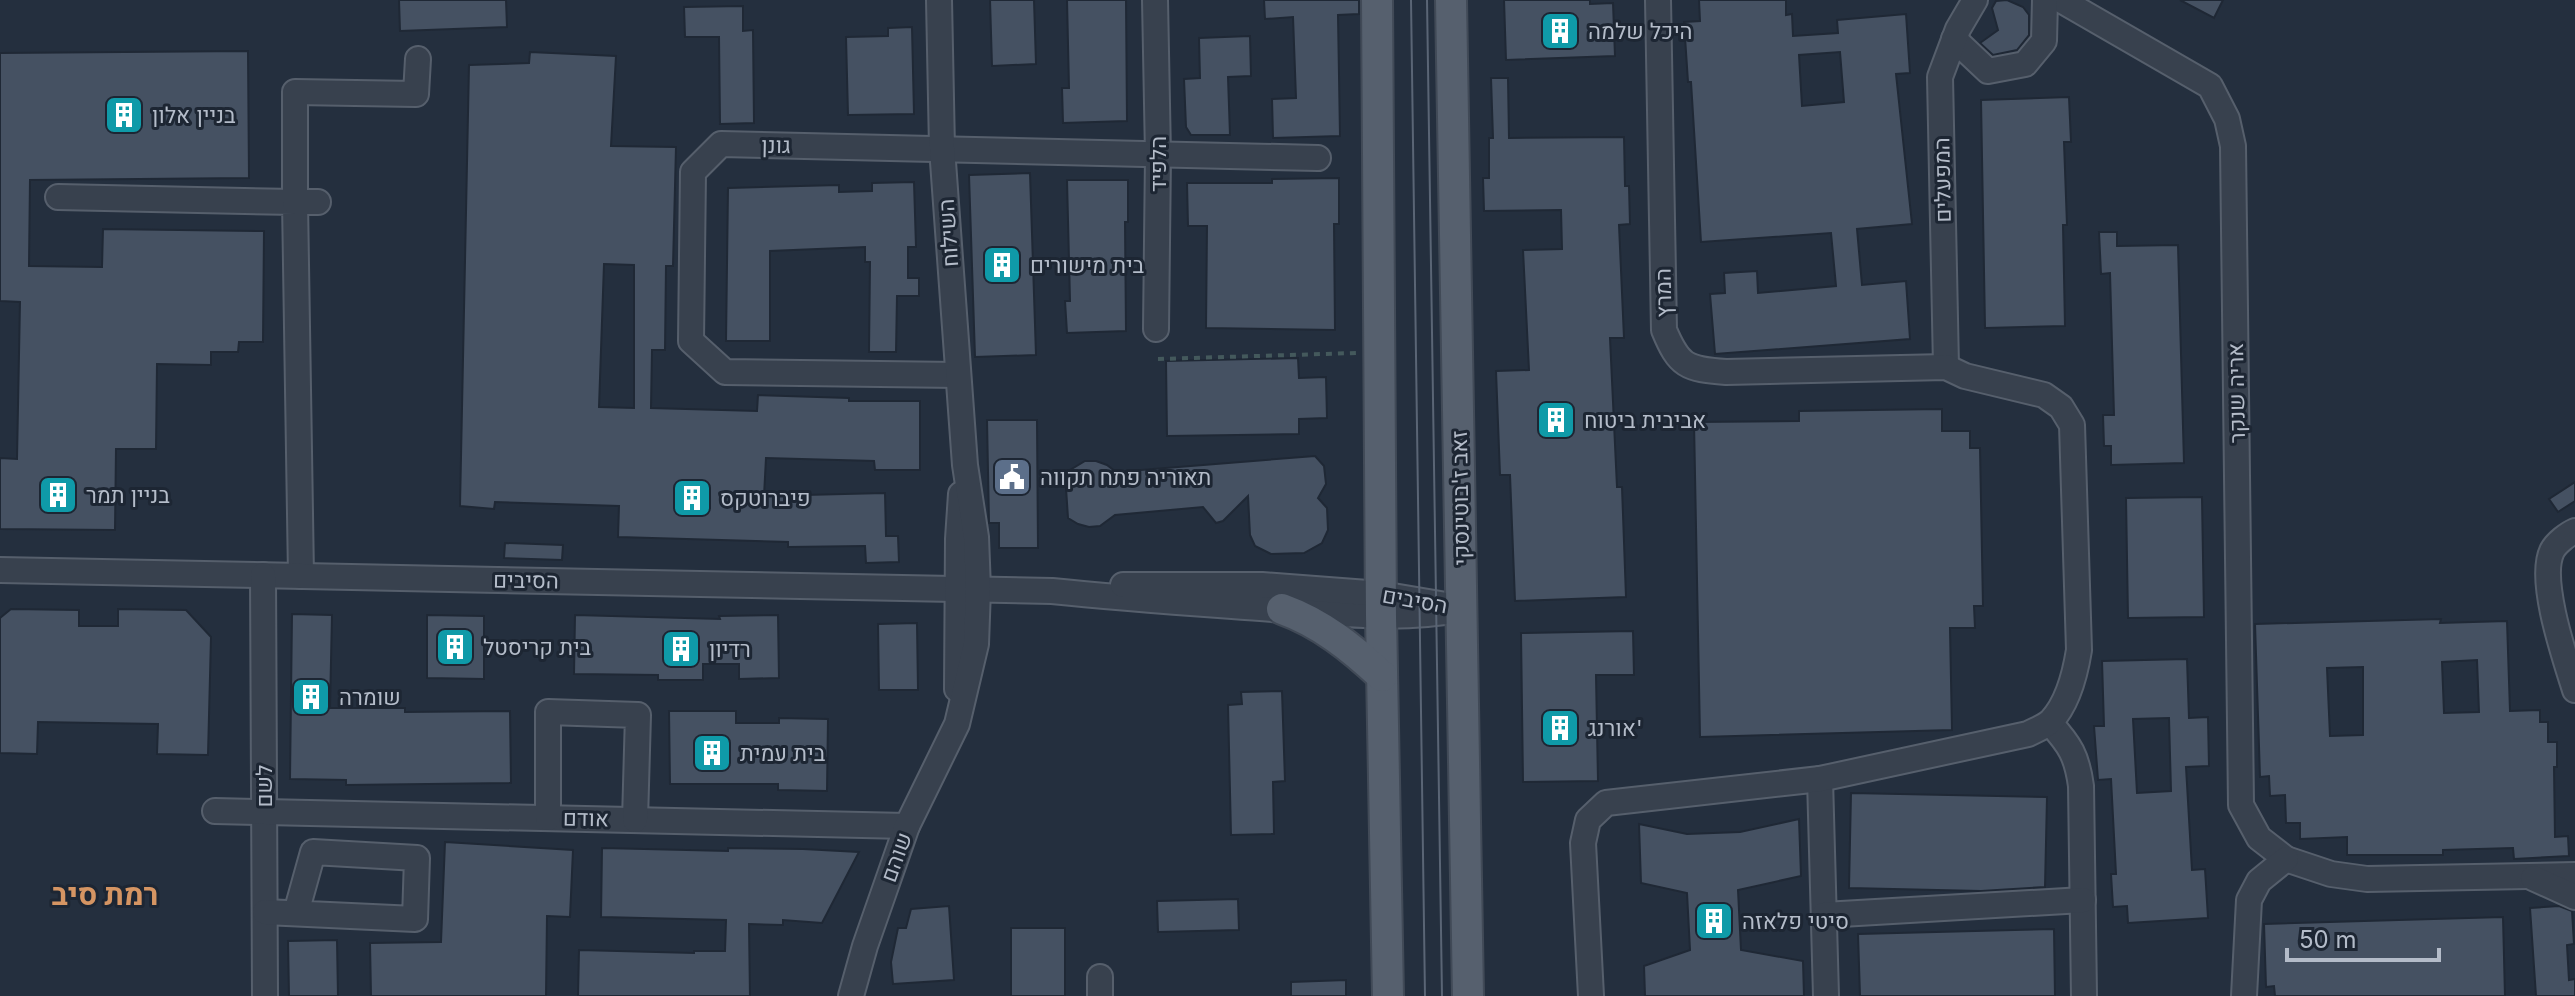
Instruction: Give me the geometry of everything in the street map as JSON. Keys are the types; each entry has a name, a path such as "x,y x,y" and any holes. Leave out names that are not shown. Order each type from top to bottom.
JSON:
{"main road":[{"path":"1377,0 1381,605 1388,996"},
{"name":"זאב ז'בוטינסקי","path":"1451,0 1468,996"},
{"path":"1282,609 1304,617 1326,631 1382,676"}],"street":[{"name":"השילוח","path":"939,0 942,148 965,465 976,537 968,589"},
{"name":"הלפיד","path":"1155,0 1158,155 1156,329"},
{"name":"המרץ","path":"1658,0 1664,330 1674,355 1696,370 1726,372 1946,367"},
{"name":"המפעלים","path":"1946,367 1940,77 1954,39 1975,0"},
{"path":"1954,39 1988,71 2025,64 2044,41 2045,0"},
{"name":"אריה שנקר","path":"2061,0 2210,86 2227,119 2233,159 2241,805 2259,838 2286,859 2331,874 2367,879 2575,875"},
{"path":"301,576 307,202 295,92 416,94 418,59"},
{"name":"גונן","path":"958,375 725,372 691,341 693,172 721,144 1318,158"},
{"path":"58,197 307,202"},
{"path":"1591,996 1583,843 1588,820 1606,803 1820,779 1999,742 2028,734 2050,723 2067,696 2079,650 2072,425 2061,407 2044,395 1965,376 1946,367"},
{"path":"2575,531 2552,549 2546,575 2575,690"},
{"name":"הסיבים","path":"0,570 1052,591 1282,609 1436,602 1462,609"},
{"name":"לשם","path":"263,575 265,996"},
{"name":"הסיבים","path":"1052,591 1127,585 1262,585 1381,605"},
{"name":"שוהם","path":"851,996 852,955 907,826 957,724 976,644 968,589"},
{"path":"548,818 548,712 638,715 635,820"},
{"path":"2050,723 2070,745 2078,762 2081,786 2084,996"},
{"path":"1820,779 1826,996"},
{"name":"אודם","path":"215,811 907,826"},
{"path":"265,912 415,919 417,858 313,852 296,913"},
{"path":"2244,996 2249,900 2259,881 2286,859"},
{"name":"אריה שנקר","path":"2531,877 2575,897"},
{"path":"1824,915 2083,900"}],"path":[{"path":"1158,359 1379,352"}],"building":[{"path":"399,0 506,0 507,27 400,31"},
{"path":"990,0 1034,0 1036,64 992,66"},
{"path":"1067,0 1126,0 1127,121 1063,123 1062,88 1069,88"},
{"path":"1264,0 1359,0 1359,14 1338,15 1340,136 1273,138 1272,99 1296,98 1293,17 1265,19"},
{"name":"היכל שלמה","path":"1504,0 1613,3 1615,56 1506,60"},
{"path":"1699,0 1786,0 1786,15 1792,14 1793,36 1838,33 1837,20 1906,14 1910,73 1896,74 1912,224 1857,229 1862,285 1906,281 1910,339 1715,354 1710,294 1725,293 1724,273 1757,271 1758,293 1836,286 1831,233 1701,242 1684,22 1700,21","holes":["1840,52 1844,102 1802,106 1799,55"]},
{"path":"2007,0 2023,7 2029,15 2029,35 2017,50 1993,55 1980,43 1998,30 1992,8 1996,1"},
{"path":"2180,0 2223,0 2214,18"},
{"path":"743,6 743,31 753,30 754,123 720,124 719,37 685,37 684,7"},
{"path":"912,27 914,114 848,115 846,37 888,36 888,28"},
{"path":"1250,36 1251,76 1228,77 1230,135 1191,135 1186,127 1184,79 1200,78 1199,38"},
{"path":"248,51 249,178 30,180 29,266 102,267 103,229 264,231 263,342 239,342 238,352 211,352 211,365 157,364 156,449 116,449 115,530 0,529 0,458 17,459 20,302 0,301 0,53"},
{"path":"530,52 616,56 611,146 676,147 673,266 666,266 665,350 652,350 651,408 757,411 758,395 849,398 849,401 920,401 920,470 875,470 874,461 766,458 764,496 885,493 886,536 898,536 899,562 866,563 865,546 788,547 788,542 618,537 619,506 495,502 494,509 460,506 469,65 529,63","holes":["604,264 634,265 634,408 599,407"]},
{"path":"1491,78 1508,78 1509,138 1624,137 1630,224 1619,225 1624,338 1610,338 1617,487 1622,487 1626,597 1515,601 1510,475 1500,475 1496,371 1529,370 1523,250 1562,249 1561,210 1484,211 1483,178 1489,178 1489,138 1493,138"},
{"path":"2069,97 2071,142 2064,142 2067,225 2063,225 2065,326 1985,328 1981,100"},
{"name":"בית מישורים","path":"1030,173 1036,355 975,357 969,175"},
{"path":"1339,178 1339,224 1334,224 1335,330 1206,328 1207,226 1188,226 1187,183 1272,183 1272,179"},
{"path":"1067,180 1128,180 1128,222 1125,222 1126,331 1067,333 1065,301 1070,301"},
{"path":"914,182 916,247 908,247 908,278 919,278 919,296 897,296 896,352 869,352 870,262 865,262 865,247 770,251 770,341 726,341 728,188 839,185 839,192 872,191 872,183"},
{"path":"2099,232 2117,232 2117,246 2178,245 2184,463 2111,465 2111,446 2104,446 2103,415 2114,415 2110,273 2101,274"},
{"path":"1298,358 1299,378 1326,377 1327,418 1299,419 1299,434 1167,436 1166,361"},
{"path":"1942,409 1942,431 1970,431 1970,448 1980,448 1983,606 1974,606 1975,628 1950,628 1952,730 1700,737 1694,422 1799,421 1799,411"},
{"path":"987,420 1037,420 1038,548 999,548 999,523 989,523"},
{"path":"1315,456 1324,466 1326,484 1318,498 1327,508 1328,530 1322,543 1304,553 1271,554 1255,546 1250,535 1248,496 1223,521 1216,523 1203,507 1115,515 1100,526 1089,527 1068,518 1065,473 1085,461 1096,461 1116,472"},
{"path":"2575,482 2575,501 2558,512 2549,499"},
{"path":"2202,497 2204,617 2128,618 2126,498"},
{"path":"505,543 563,545 562,560 504,558"},
{"path":"11,609 79,610 79,626 118,626 118,609 186,610 211,637 208,755 157,754 158,724 38,722 37,754 0,753 0,618"},
{"path":"292,614 332,615 330,708 405,708 405,712 510,711 511,783 346,785 346,780 290,779"},
{"name":"בית קריסטל","path":"427,615 484,616 484,679 427,678"},
{"path":"575,615 720,619 719,616 778,615 779,678 739,679 739,664 703,664 703,680 658,680 658,675 574,674"},
{"path":"2441,619 2440,623 2507,621 2510,711 2540,710 2540,722 2548,722 2548,742 2557,742 2557,767 2554,767 2555,837 2568,836 2569,856 2514,859 2513,848 2443,850 2443,855 2347,855 2347,837 2300,839 2300,823 2286,823 2285,795 2270,796 2269,776 2260,777 2255,624","holes":["2477,660 2479,712 2444,713 2442,662","2363,667 2363,735 2330,736 2327,668"]},
{"path":"917,623 918,690 879,690 878,624"},
{"name":"אורנג'","path":"1633,631 1634,675 1596,675 1598,781 1523,782 1521,633"},
{"path":"2187,659 2189,718 2208,717 2209,766 2186,767 2192,870 2205,869 2208,918 2128,923 2127,906 2113,907 2111,874 2116,874 2111,779 2098,780 2094,726 2104,726 2102,661","holes":["2169,718 2171,791 2137,793 2133,719"]},
{"path":"1282,691 1285,781 1273,782 1274,834 1231,835 1228,705 1242,704 1241,692"},
{"path":"669,711 736,711 736,723 779,723 779,718 828,719 827,791 778,790 778,784 670,784"},
{"path":"1851,793 2047,797 2045,887 1981,891 1849,888"},
{"name":"סיטי פלאזה","path":"1799,819 1801,876 1738,890 1741,950 1803,961 1804,996 1645,996 1644,966 1690,950 1687,893 1641,883 1639,824 1687,834 1740,832"},
{"path":"445,842 573,850 570,917 547,916 546,996 371,996 370,943 441,942"},
{"path":"602,848 859,852 822,923 783,920 783,925 749,924 750,996 578,996 579,950 725,951 726,920 601,917"},
{"path":"1238,899 1239,930 1158,932 1157,901"},
{"path":"949,906 954,980 893,984 891,962 898,928 906,928 911,909"},
{"path":"2559,906 2572,911 2574,944 2567,945 2569,980 2575,979 2575,996 2536,996 2530,908"},
{"path":"2503,917 2505,996 2275,996 2274,986 2266,987 2264,924"},
{"path":"1011,928 1065,928 1065,996 1011,996"},
{"path":"2054,929 2055,996 1860,996 1858,934"},
{"path":"337,940 338,996 289,996 288,941"},
{"path":"1346,980 1346,996 1291,996 1291,982"}],"tram line":[{"path":"1411,0 1425,996"},
{"path":"1427,0 1442,996"}],"place":[{"name":"היכל שלמה","path":"1560,31"},
{"name":"בניין אלון","path":"124,115"},
{"name":"בית מישורים","path":"1002,265"},
{"name":"אביבית ביטוח","path":"1556,420"},
{"name":"תאוריה פתח תקווה","path":"1012,477"},
{"name":"בניין תמר","path":"58,495"},
{"name":"פיברוטקס","path":"692,498"},
{"name":"בית קריסטל","path":"455,647"},
{"name":"רדיון","path":"681,649"},
{"name":"שומרה","path":"311,697"},
{"name":"אורנג'","path":"1560,728"},
{"name":"בית עמית","path":"712,753"},
{"name":"סיטי פלאזה","path":"1714,921"}],"district":[{"name":"רמת סיב","path":"105,894"}]}
